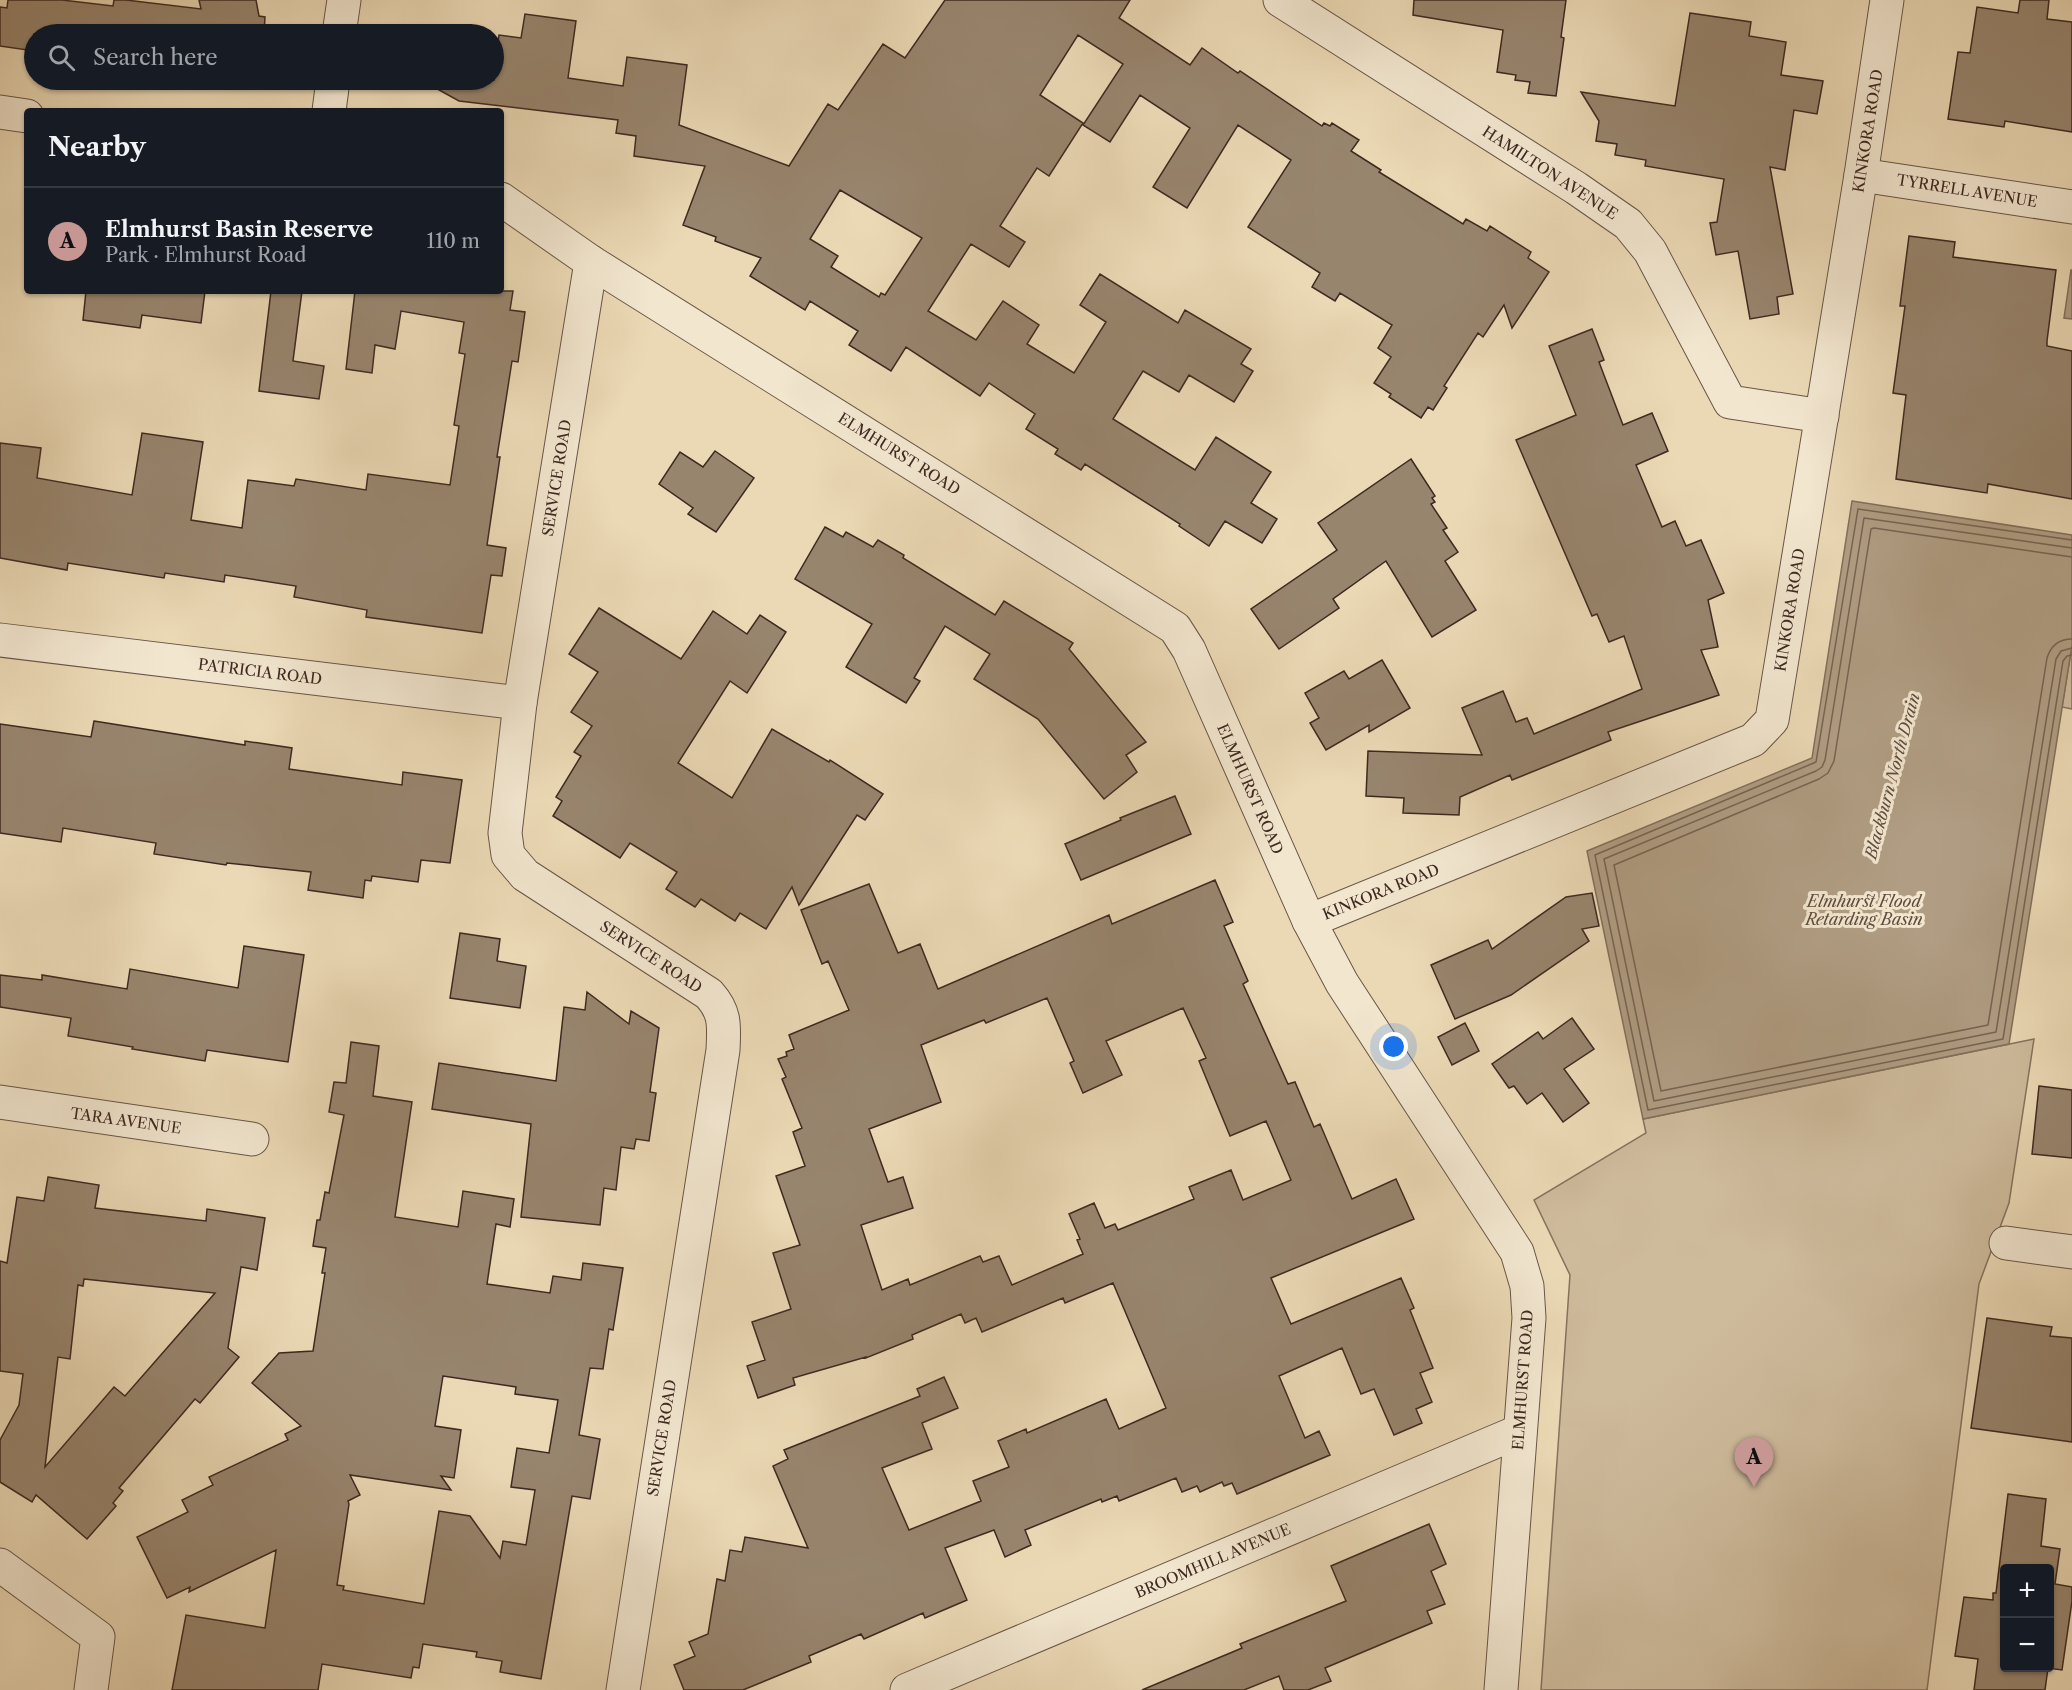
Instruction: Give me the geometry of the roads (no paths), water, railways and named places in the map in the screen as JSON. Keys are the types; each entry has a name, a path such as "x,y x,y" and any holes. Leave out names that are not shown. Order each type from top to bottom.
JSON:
{"street":[{"path":"340,24 344,0"},
{"name":"HAMILTON AVENUE","path":"1280,0 1576,188 1628,224 1650,251 1730,402 1822,416"},
{"name":"KINKORA ROAD","path":"1309,921 1753,740 1772,720 1861,175 1887,0"},
{"path":"328,108 331,90"},
{"path":"0,112 24,116"},
{"name":"TYRRELL AVENUE","path":"1861,175 2072,207"},
{"name":"ELMHURST ROAD","path":"504,202 591,262 1175,628 1189,650 1309,921 1342,983 1516,1252 1527,1286 1529,1318 1501,1690"},
{"name":"SERVICE ROAD","path":"591,262 520,704 505,833 508,855 525,875 709,994 717,1003 723,1016 723,1050 623,1690"},
{"name":"PATRICIA ROAD","path":"0,640 520,704"},
{"name":"TARA AVENUE","path":"0,1102 252,1139"},
{"path":"2007,1243 2072,1252"},
{"name":"BROOMHILL AVENUE","path":"907,1690 1520,1431"},
{"path":"0,1565 98,1637 91,1690"}],"water":[{"path":"2072,270 2072,319 2064,318"},
{"name":"Elmhurst Flood Retarding Basin","path":"1852,501 2072,535 2072,645 2009,1044 1643,1119 1587,851 1812,758"}],"place":[{"name":"Elmhurst Basin Reserve","path":"1754,1487"}],"water label":[{"name":"Blackburn North Drain","path":"1892,776"}]}
